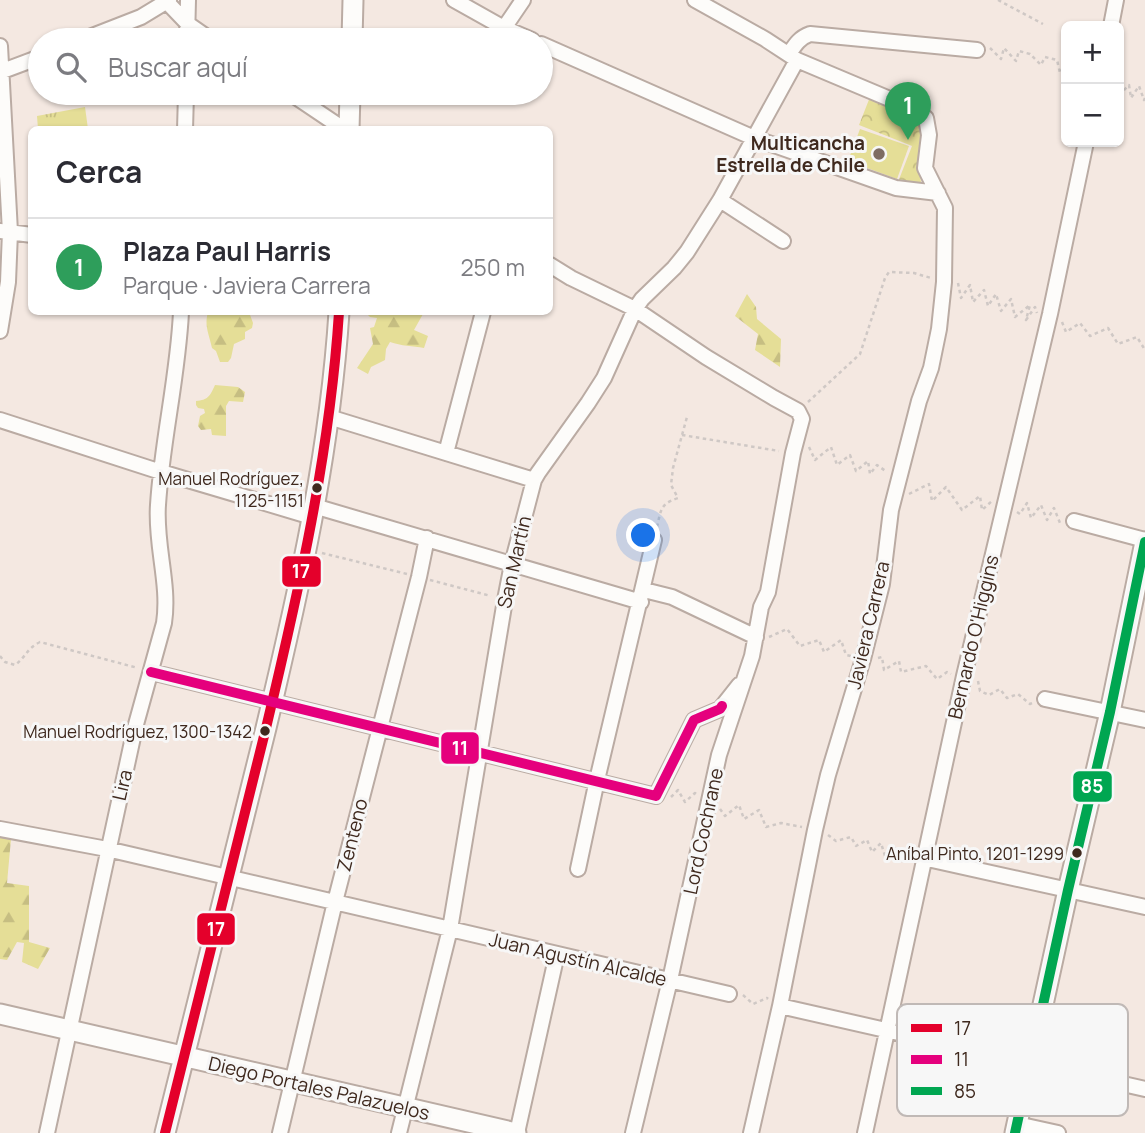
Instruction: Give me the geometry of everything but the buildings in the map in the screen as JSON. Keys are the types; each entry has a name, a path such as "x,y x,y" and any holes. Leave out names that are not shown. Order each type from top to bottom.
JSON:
{"main road":[{"path":"352,28 353,0"},
{"path":"347,126 349,105"},
{"path":"165,1133 230,878 307,549 329,417 339,315"},
{"path":"1043,1004 1110,712 1145,541"},
{"name":"Diego Portales Palazuelos","path":"0,1014 516,1133"}],"street":[{"path":"188,0 188,28"},
{"path":"454,0 504,28 523,0"},
{"path":"695,0 765,38 793,57 797,41 810,34 977,50"},
{"path":"1112,21 1116,0"},
{"path":"114,28 135,20 166,1 194,28"},
{"path":"0,46 8,282 0,331"},
{"path":"553,49 754,138 896,188 938,192"},
{"name":"Javiera Carrera","path":"751,1133 780,1006 815,830 882,584 891,510 919,401 931,368 944,282 945,208 925,168 929,135 926,118 911,108 793,57"},
{"name":"San Martín","path":"399,1133 450,929 505,600 534,480 604,378 635,309 649,291 681,261 720,201 793,57"},
{"path":"1,72 28,62"},
{"path":"186,105 186,126"},
{"path":"308,105 341,126"},
{"name":"Bernardo O'Higgins","path":"865,1133 923,858 1085,147"},
{"path":"720,201 783,241"},
{"path":"5,232 28,235"},
{"path":"553,266 571,278 635,309 706,357 799,411"},
{"name":"Lira","path":"47,1133 107,849 167,606 158,529 158,504 181,315"},
{"path":"446,453 481,315"},
{"name":"Lord Cochrane","path":"633,1133 670,980 719,755 745,677 761,607 768,592 793,453 802,419 799,411"},
{"path":"329,417 534,480"},
{"path":"0,420 161,472 427,538 512,564 642,596 672,597 755,637"},
{"path":"1067,522 1145,541"},
{"name":"Zenteno","path":"280,1133 427,538"},
{"path":"578,869 654,540"},
{"path":"151,672 656,796 694,720 720,709 745,677"},
{"path":"1045,699 1145,720"},
{"name":"Juan Agustín Alcalde","path":"0,829 107,849 729,994"},
{"path":"923,858 1145,907"},
{"path":"516,1133 558,954"},
{"path":"780,1006 897,1031"},
{"path":"1016,1128 1058,1133"}],"path":[{"path":"998,0 1043,24"},
{"path":"977,50 988,47 1001,60 1004,48 1016,61 1019,51 1030,54 1041,65 1045,57 1057,60 1061,71"},
{"path":"1124,90 1129,85 1131,98 1139,86 1144,100 1145,98"},
{"path":"799,411 859,354 888,272 959,283 961,299 970,285 973,302 984,290 988,306 996,294 1001,312 1011,299 1015,317 1030,305 1026,320 1035,307 1038,319 1049,314 1060,318 1066,332 1080,323 1090,336 1108,328 1118,344 1137,337 1145,350"},
{"path":"654,540 662,506 667,501 678,498 671,485 687,417"},
{"path":"682,435 793,453"},
{"path":"1005,501 1020,514 1027,503 1031,517 1041,505 1047,520 1054,508 1067,522"},
{"path":"307,549 505,600"},
{"path":"0,656 5,662 15,665 23,659 29,647 40,642 151,672"},
{"path":"964,676 967,682 978,681 980,691 989,695 1000,689 1007,698 1018,694 1030,704 1045,699"},
{"path":"656,796 668,799 678,790 685,802 695,793 709,804 719,806 725,816 739,805 744,819 759,810 766,827 781,823 815,830 836,841 851,837 856,846 867,840 872,852 881,842 886,856 897,846 902,861 910,852 923,858"},
{"path":"729,994 736,999 743,994 753,1004 767,998 780,1006"}],"green space":[{"path":"870,97 911,114 918,121 921,130 917,165 922,186 898,182 912,146 859,125"},
{"path":"85,107 88,126 38,126 37,116"},
{"name":"Multicancha Estrella de Chile","path":"860,129 909,146 897,179 848,161"},
{"path":"747,294 756,307 757,319 781,339 780,367 755,350 758,334 735,316"},
{"path":"250,315 252,328 245,332 245,339 234,344 228,362 220,362 212,348 207,317"},
{"path":"368,315 422,315 414,330 428,336 424,348 390,342 385,360 371,367 368,374 357,368 373,344 370,328 374,327 377,318"},
{"path":"215,385 238,387 245,392 243,402 229,401 226,406 226,436 212,435 211,429 201,430 198,426 200,416 205,413 204,409 198,408 196,401 208,397"},
{"path":"0,836 11,839 7,883 29,886 29,942 50,948 38,969 22,962 24,943 17,942 7,960 0,959"}],"transit line":[{"name":"17","path":"165,1133 290,625 321,469 339,315"},
{"name":"85","path":"1043,1004 1110,712 1145,542"},
{"name":"11","path":"151,672 656,796 694,720 722,706"},
{"name":"85","path":"1015,1133 1019,1116"}],"place":[{"name":"Plaza Paul Harris","path":"908,140"},
{"name":"Multicancha Estrella de Chile","path":"879,154"},
{"name":"Manuel Rodríguez, 1125-1151","path":"317,488"},
{"name":"Manuel Rodríguez, 1300-1342","path":"265,731"},
{"name":"Aníbal Pinto, 1201-1299","path":"1077,853"}]}
